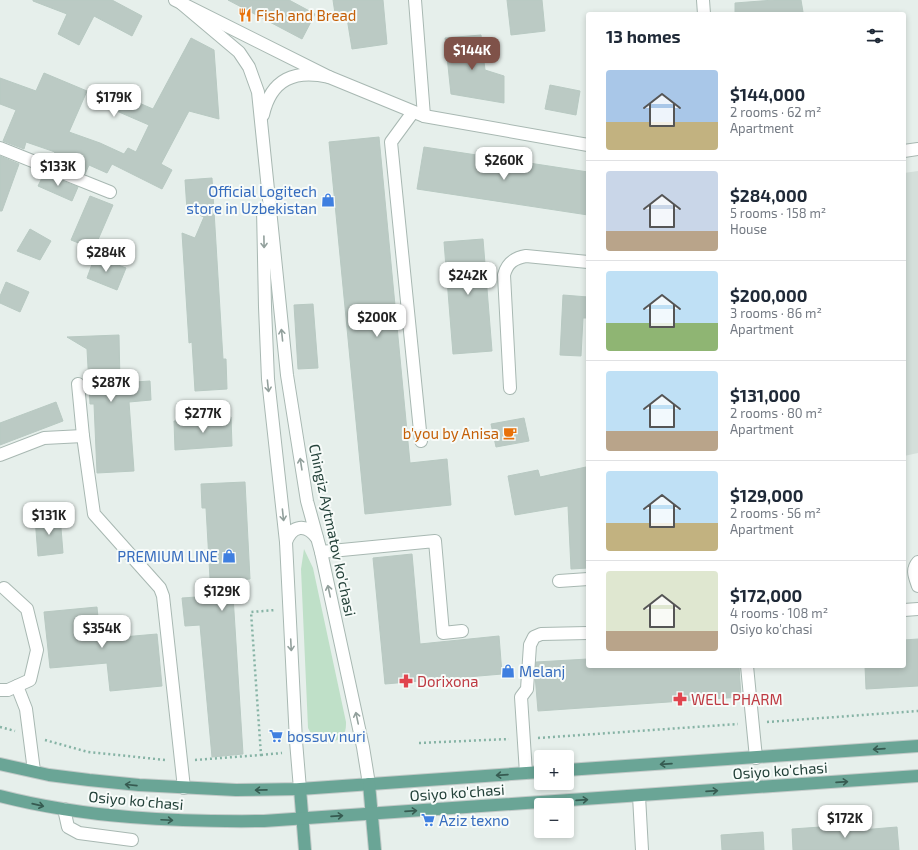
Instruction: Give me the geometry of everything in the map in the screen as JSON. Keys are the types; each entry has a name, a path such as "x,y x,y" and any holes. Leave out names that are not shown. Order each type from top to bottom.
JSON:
{"main road":[{"name":"Osiyo ko'chasi","path":"574,770 918,746"},
{"name":"Osiyo ko'chasi","path":"0,764 89,780 184,788 236,790 369,784 534,772"},
{"name":"Osiyo ko'chasi","path":"0,796 45,807 132,818 219,822 302,819 918,776"},
{"name":"Chingiz Aytmatov ko'chasi","path":"369,784 375,850"},
{"name":"Chingiz Aytmatov ko'chasi","path":"300,788 305,850"}],"street":[{"path":"415,0 418,114 391,142 421,441"},
{"path":"703,0 704,12"},
{"path":"180,1 329,77 418,114 586,145"},
{"name":"Chingiz Aytmatov ko'chasi","path":"180,1 239,52 256,83 262,119 286,375 307,500 321,552 363,747 369,784"},
{"path":"262,119 265,105 270,94 276,86 286,79 304,74 329,77"},
{"name":"Chingiz Aytmatov ko'chasi","path":"262,119 265,307 268,379 286,542 296,741 300,788"},
{"path":"0,148 110,192"},
{"path":"906,151 918,149"},
{"path":"510,388 504,275 506,267 518,257 526,256 586,262"},
{"path":"78,384 82,436 94,514 160,588 163,596 184,788"},
{"path":"0,455 44,438 82,436"},
{"path":"286,542 291,532 301,527 310,530 317,538"},
{"path":"321,552 435,541 443,633 462,631"},
{"path":"918,562 914,567 914,574 918,586"},
{"path":"559,581 586,579"},
{"path":"0,690 8,690 30,680 37,650 27,608 4,588"},
{"path":"906,610 918,609"},
{"path":"526,773 521,697 527,689 530,645 534,637 541,634 586,633"},
{"path":"747,668 756,758"},
{"path":"17,686 26,709 34,771"},
{"path":"639,796 642,850"},
{"path":"64,809 68,827 79,833 132,840"}],"path":[{"path":"419,743 524,738 918,711"},
{"path":"261,755 283,753"}],"shaded area":[{"path":"918,171 918,453 906,456 906,173"}],"green space":[{"path":"304,549 313,568 346,722 345,731 342,737 332,742 321,742 312,735 308,728 301,569"}],"building":[{"path":"33,0 112,0 142,16 132,36 94,16 79,45 58,34 67,14"},
{"path":"228,0 289,0 315,14 302,39"},
{"path":"333,0 383,0 387,44 352,49 347,18 336,20"},
{"path":"507,0 542,0 545,31 511,35"},
{"path":"774,0 801,0 803,12 735,12 735,3"},
{"path":"481,35 485,70 504,76 504,103 451,94 445,38"},
{"path":"191,38 214,50 219,119 189,111 161,164 172,170 162,189 112,164 107,173 89,165 85,174 51,160 55,152 26,142 24,149 3,141 16,110 0,104 0,78 36,91 44,73 87,91 69,132 100,143 124,154 128,148 136,152 149,125 112,109 118,94 153,109"},
{"path":"550,85 580,91 576,115 545,109"},
{"path":"379,137 410,463 447,459 451,505 365,514 329,142"},
{"path":"424,147 586,172 586,215 417,189"},
{"path":"0,156 19,164 2,211 0,211"},
{"path":"44,174 78,187 72,201 38,186"},
{"path":"212,178 223,359 226,359 227,389 195,391 192,342 189,343 182,233 195,238 204,217 187,210 185,180"},
{"path":"90,196 113,205 94,249 71,240"},
{"path":"30,229 51,241 40,260 17,251"},
{"path":"483,239 492,351 453,354 444,242"},
{"path":"95,256 126,268 117,290 87,278"},
{"path":"6,282 29,292 20,312 0,303 0,296"},
{"path":"563,295 586,297 586,318 583,318 581,356 560,355"},
{"path":"313,304 318,368 298,369 294,305"},
{"path":"119,335 120,383 150,381 151,400 129,402 134,471 97,473 94,404 90,404 87,349 67,337"},
{"path":"56,402 63,421 0,445 0,423"},
{"path":"231,417 232,446 175,450 174,421"},
{"name":"b'you by Anisa","path":"524,418 529,441 496,447 491,424"},
{"path":"586,467 586,568 571,569 568,506 515,515 508,476 538,470 540,477"},
{"path":"245,482 250,579 232,580 243,754 212,757 200,625 185,626 182,598 211,596 206,508 202,508 201,484"},
{"path":"60,516 63,553 38,556 35,518"},
{"path":"412,554 420,644 499,636 502,674 385,684 373,558"},
{"path":"97,607 100,639 157,634 162,686 110,691 107,663 50,668 44,612"},
{"path":"918,639 918,686 866,689 865,668 906,668 906,640"},
{"path":"586,659 586,668 739,668 741,697 538,711 535,675 536,662"},
{"path":"849,825 849,831 897,827 899,850 793,850 792,829"},
{"path":"763,832 764,850 722,850 721,835"}],"place":[{"name":"Fish and Bread","path":"245,15"},
{"name":"Official Logitech store in Uzbekistan","path":"328,200"},
{"name":"b'you by Anisa","path":"510,433"},
{"name":"PREMIUM LINE","path":"229,556"},
{"name":"Melanj","path":"508,671"},
{"name":"Dorixona","path":"406,681"},
{"name":"WELL PHARM","path":"680,699"},
{"name":"bossuv nuri","path":"276,736"},
{"name":"Aziz texno","path":"428,820"}]}
